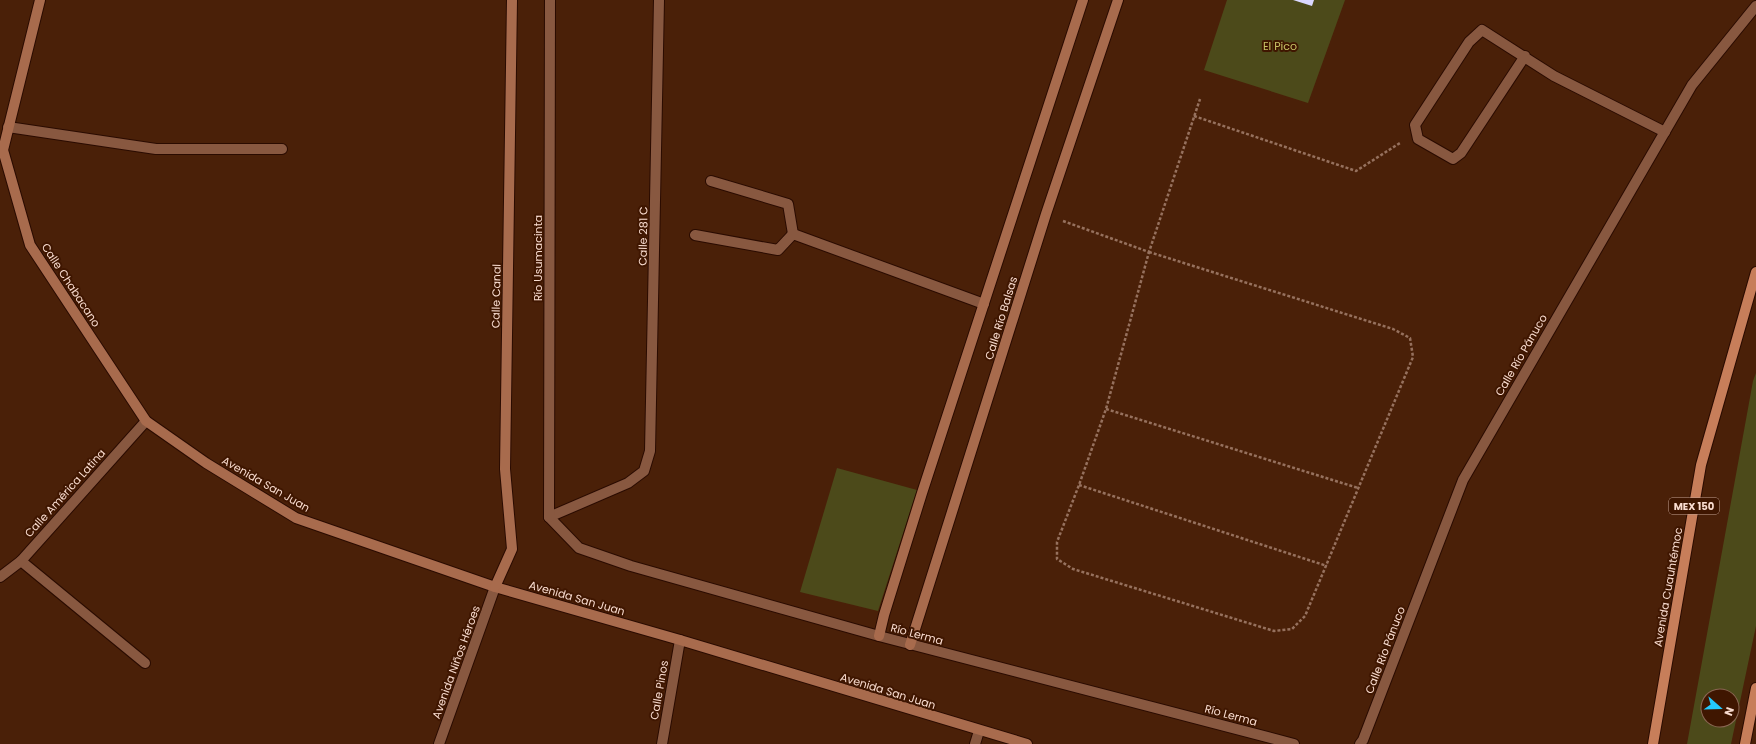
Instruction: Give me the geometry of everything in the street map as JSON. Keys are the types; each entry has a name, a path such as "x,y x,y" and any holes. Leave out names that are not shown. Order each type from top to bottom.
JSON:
{"main road":[{"name":"Avenida Cuauhtémoc","path":"1653,744 1701,465 1756,272"},
{"path":"1745,744 1756,688"}],"street":[{"path":"2,149 40,0"},
{"name":"Calle Canal","path":"495,587 512,549 505,469 512,0"},
{"name":"Río Usumacinta","path":"549,517 550,0"},
{"name":"Calle 281 C","path":"549,517 628,483 644,471 650,451 659,0"},
{"name":"Calle Río Balsas","path":"880,636 884,615 1082,0"},
{"name":"Calle Río Balsas","path":"910,644 1046,214 1118,0"},
{"name":"Calle Río Pánuco","path":"1360,744 1363,740 1463,480 1692,85 1756,6"},
{"path":"1525,56 1461,153 1453,158 1418,139 1415,125 1469,42 1482,30 1525,56 1554,76 1665,132"},
{"path":"8,127 156,149 282,149"},
{"name":"Calle Chabacano","path":"2,149 30,245 146,421"},
{"path":"711,181 788,204 793,234"},
{"path":"793,234 984,304"},
{"path":"695,235 778,250 793,234"},
{"name":"Avenida San Juan","path":"146,421 206,463 296,518 495,587 680,640 978,731 1027,744"},
{"name":"Calle América Latina","path":"0,577 21,561 146,421"},
{"name":"Río Lerma","path":"549,517 579,548 632,566 880,636 1294,744"},
{"path":"21,561 145,663"},
{"name":"Avenida Niños Héroes","path":"439,744 495,587"},
{"name":"Calle Pinos","path":"662,744 680,640"},
{"path":"975,744 978,731"}],"path":[{"path":"1046,214 1149,252 1393,329 1410,338 1413,357 1305,616 1292,629 1274,631 1073,569 1057,559 1057,542 1080,485 1106,408 1149,252 1200,99"},
{"path":"1194,116 1356,171 1416,132"},
{"path":"1106,408 1358,488"},
{"path":"1080,485 1326,566"}],"green space":[{"name":"El Pico","path":"1227,0 1345,0 1308,103 1204,70"},
{"path":"1756,373 1756,626 1740,702 1740,688 1700,688 1700,728 1734,728 1731,744 1687,744 1753,381"},
{"path":"837,468 917,490 878,611 800,592"}],"building":[{"path":"1293,0 1314,0 1312,6"}]}
